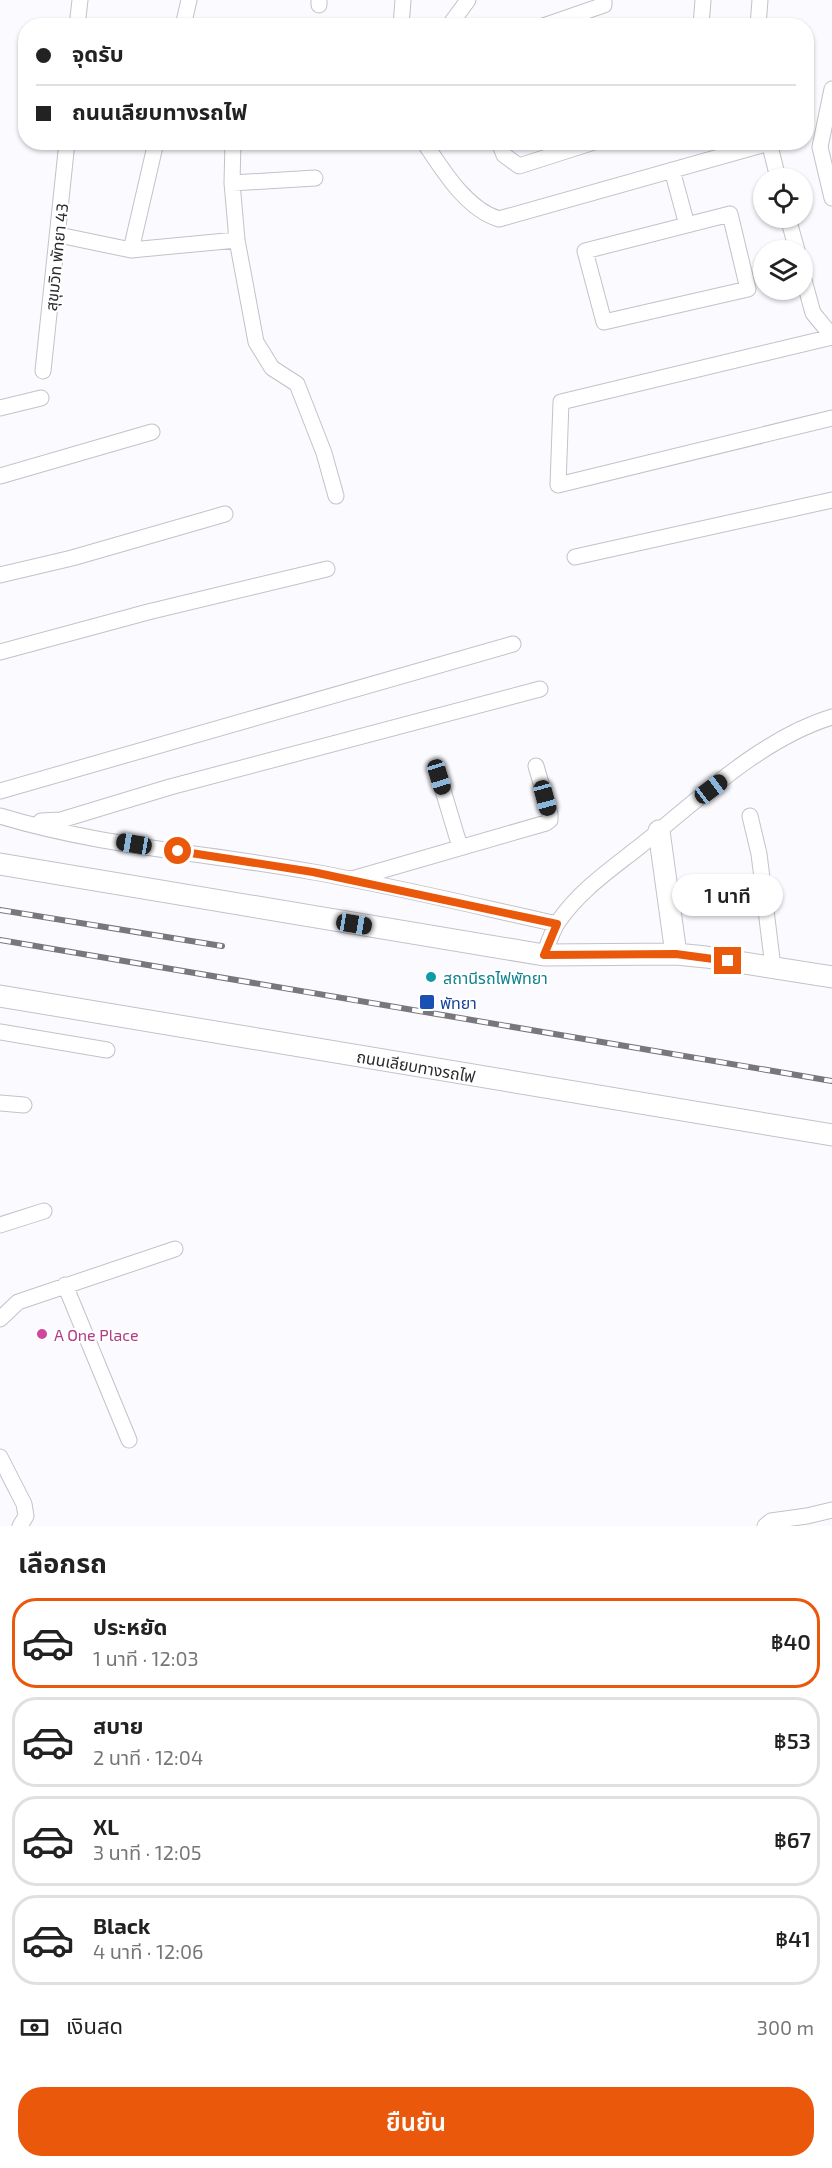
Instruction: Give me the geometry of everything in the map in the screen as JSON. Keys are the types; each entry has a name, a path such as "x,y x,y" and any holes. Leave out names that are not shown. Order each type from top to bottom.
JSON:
{"street":[{"path":"78,18 80,0"},
{"path":"185,18 189,0"},
{"path":"402,18 403,0"},
{"path":"456,18 468,0"},
{"path":"566,18 604,5 604,0"},
{"path":"702,18 703,0"},
{"path":"759,18 760,0"},
{"path":"832,90 819,147 832,198"},
{"name":"สุขุมวิท พัทยา 43","path":"43,371 66,150"},
{"path":"131,250 154,150"},
{"path":"232,150 232,183 237,240 256,342 272,368 297,384 324,453 336,496"},
{"path":"430,150 446,174 477,209 499,219 744,150"},
{"path":"502,150 504,155 519,166 569,150"},
{"path":"771,150 775,168"},
{"path":"672,170 687,225"},
{"path":"232,183 315,178"},
{"path":"730,214 748,289 604,322 585,251 687,225 730,214"},
{"path":"59,235 131,250 237,240"},
{"path":"809,300 813,313 832,336 561,402 558,485 832,418"},
{"path":"0,408 41,398"},
{"path":"0,476 152,432"},
{"path":"575,557 832,500"},
{"path":"0,575 72,558 225,514"},
{"path":"0,652 148,612 327,569"},
{"path":"0,791 513,644"},
{"path":"0,815 41,821 61,820 170,787 540,689"},
{"path":"544,955 557,924 594,881 768,746 800,729 832,717"},
{"path":"349,879 546,823 550,820 536,766"},
{"path":"439,777 460,847"},
{"path":"0,815 33,826 123,843 313,872 557,924"},
{"path":"750,816 759,854 773,968"},
{"path":"659,831 676,954"},
{"path":"0,864 544,955 676,954 832,977"},
{"name":"ถนนเลียบทางรถไฟ","path":"0,996 832,1136"},
{"path":"0,1032 107,1050"},
{"path":"0,1103 24,1104"},
{"path":"0,1225 44,1212"},
{"path":"0,1319 18,1302 175,1249"},
{"path":"65,1285 129,1440"},
{"path":"0,1457 24,1504 26,1516 20,1526"},
{"path":"765,1526 771,1521 832,1510"}],"railway":[{"path":"0,910 222,946"},
{"path":"0,940 832,1081"}],"place":[{"name":"สถานีรถไฟพัทยา","path":"431,977"},
{"name":"พัทยา","path":"427,1002"},
{"name":"A One Place","path":"42,1334"}],"route":[{"path":"178,851 313,872 557,924 544,955 676,954 728,961"}]}
